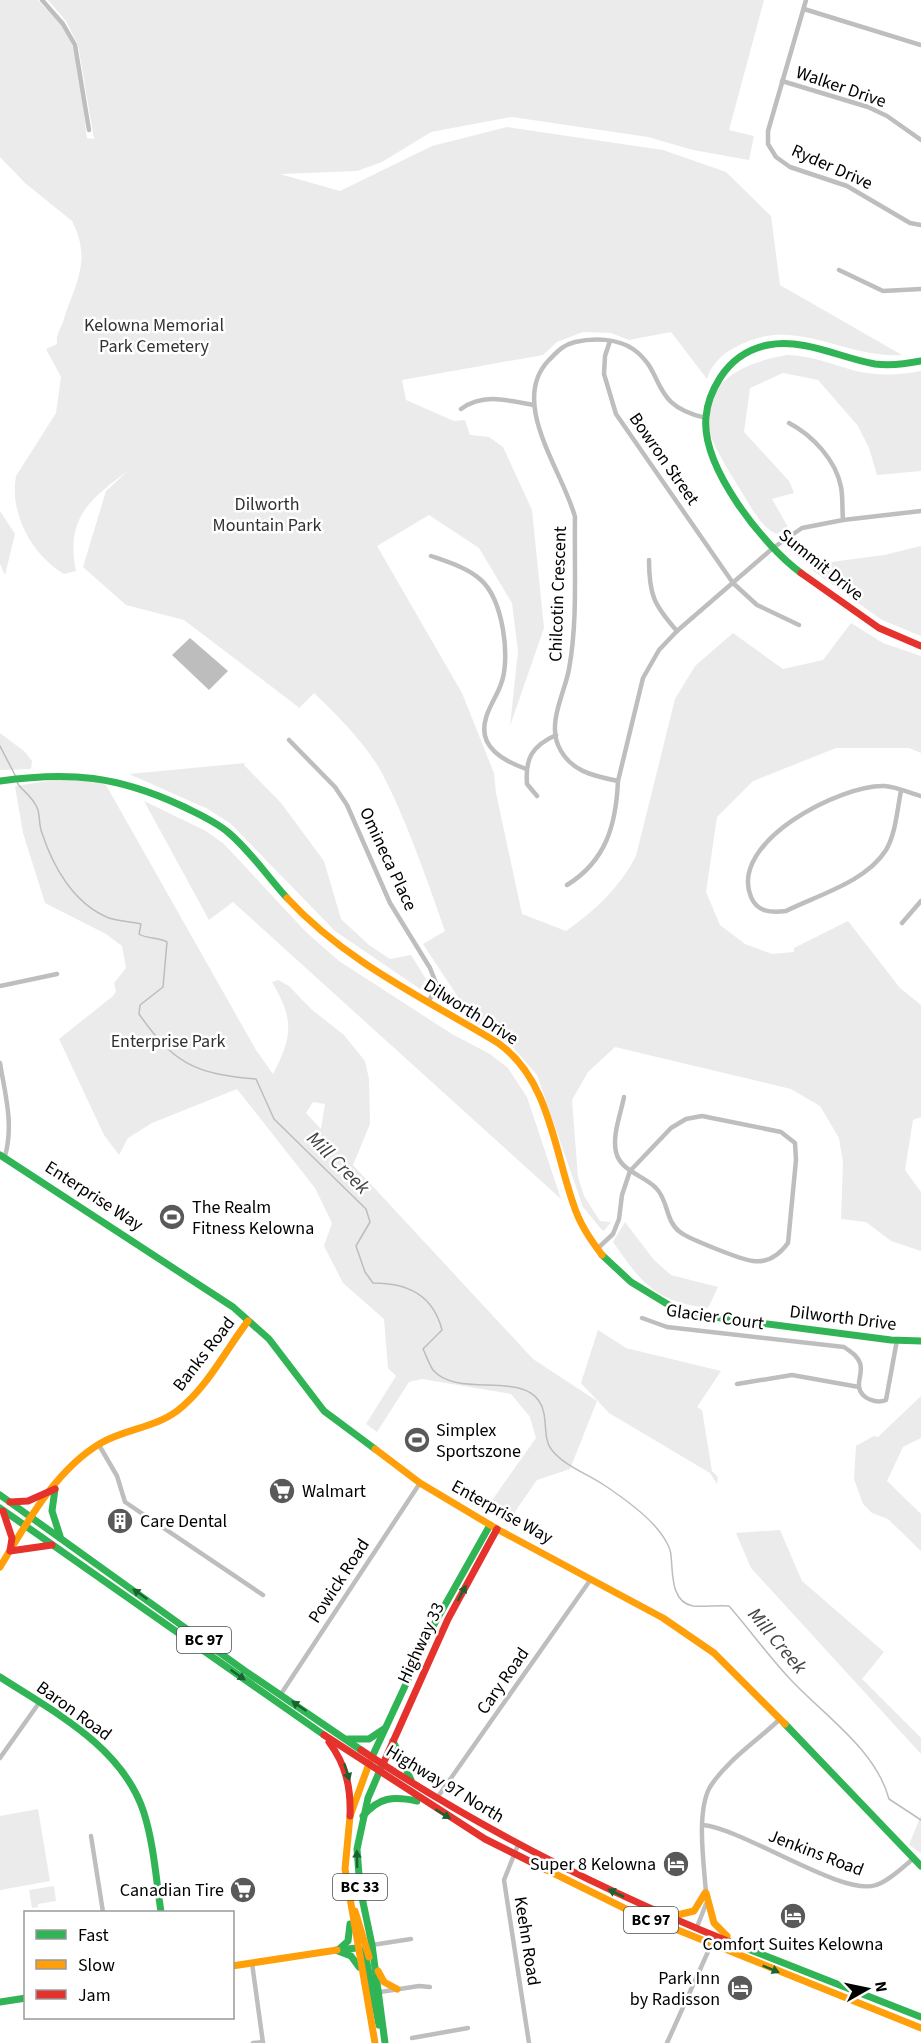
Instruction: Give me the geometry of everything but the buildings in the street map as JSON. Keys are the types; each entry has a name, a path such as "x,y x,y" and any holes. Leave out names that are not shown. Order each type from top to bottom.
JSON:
{"main road":[{"name":"Summit Drive","path":"921,362 898,366 874,364 804,344 780,342 751,350 731,363 714,389 706,418 710,443 723,474 772,548 805,575 887,634 921,646"},
{"name":"Dilworth Drive","path":"0,781 69,773 114,779 156,792 216,823 233,837 309,923 324,936 361,963 496,1042 520,1062 536,1088 564,1166 574,1204 587,1234 597,1249 629,1281 654,1300 682,1313 921,1341"},
{"name":"Enterprise Way","path":"3,1155 191,1278 248,1321 269,1339 324,1411 420,1483 497,1529 663,1618 714,1653 921,1866"},
{"name":"Banks Road","path":"0,1567 32,1518 82,1456 99,1445 158,1423 178,1410 194,1393 248,1321"},
{"path":"9,1502 28,1501 56,1489"},
{"path":"56,1489 52,1511 54,1524 62,1539"},
{"name":"Highway 97 North","path":"0,1495 372,1757 518,1845 670,1916 921,2017"},
{"path":"1,1509 12,1538 10,1551 52,1545"},
{"name":"Highway 97 North","path":"1,1509 368,1766 513,1854 628,1910 921,2028"},
{"name":"Highway 33","path":"368,1766 432,1628 490,1525"},
{"name":"Highway 33","path":"379,1773 453,1609 497,1529"},
{"name":"Baron Road","path":"0,1677 102,1749 130,1784 140,1801 144,1818 160,1911"},
{"path":"265,1694 281,1694"},
{"path":"348,1739 369,1739 384,1729"},
{"path":"323,1735 342,1758 348,1771 352,1789 350,1816"},
{"path":"393,1741 399,1758 413,1783"},
{"name":"BC 33","path":"368,1766 350,1816 346,1848 351,1911 375,2043"},
{"name":"BC 33","path":"379,1773 363,1816 357,1849 369,1946 374,1958 380,1992 385,2043"},
{"path":"363,1816 373,1804 384,1798 402,1797 426,1803"},
{"path":"348,1890 369,1946 373,1982 380,1992"},
{"path":"670,1916 693,1913 701,1906 706,1893"},
{"path":"706,1893 714,1923 720,1931 735,1942"},
{"path":"337,1950 348,1941 351,1911"},
{"path":"681,1932 697,1927"},
{"path":"711,1945 722,1937"},
{"path":"234,1966 357,1948 365,1953 385,2043"},
{"path":"337,1950 351,1956 362,1971"},
{"path":"374,1958 384,1982 397,1989"},
{"path":"0,2002 24,1998"}],"street":[{"path":"42,0 67,29 75,45 88,130"},
{"path":"782,81 806,0"},
{"path":"804,9 921,45"},
{"name":"Walker Drive","path":"782,81 868,107 886,116 921,140"},
{"name":"Ryder Drive","path":"782,81 768,131 768,144 776,157 790,167 847,186 910,223 921,225"},
{"path":"839,270 882,291 921,289"},
{"path":"461,409 472,402 488,398 532,405 543,366 564,345 590,339 610,341 633,349 649,368 660,389 672,404 689,414 706,418"},
{"name":"Bowron Street","path":"610,341 605,356 604,374 616,414 733,582 758,605 799,626"},
{"name":"Chilcotin Crescent","path":"532,405 535,418 570,499 575,517 570,661 556,719 556,735"},
{"path":"789,423 804,431 831,461 841,487 843,520"},
{"path":"567,885 593,864 612,830 618,781 643,678 659,650 677,631 772,548 802,528 843,520 921,511"},
{"path":"431,556 482,581 495,601 506,645 506,662 501,684 485,721 486,739 494,752 508,763 526,770"},
{"path":"648,560 651,594 656,605 677,631"},
{"path":"537,796 527,784 526,770 530,754 541,742 556,735 558,746 576,769 593,776 618,781"},
{"name":"Omineca Place","path":"289,740 335,787 347,805 390,903 430,968 436,983 428,1002"},
{"path":"901,791 893,833 886,849 867,871 786,911 772,913 761,910 752,900 746,883 748,871 770,837 784,825 846,795 867,789 886,786 921,796"},
{"path":"902,923 921,901"},
{"path":"0,986 57,974"},
{"path":"0,1063 10,1139 3,1155"},
{"path":"597,1249 613,1234 619,1219 622,1195 630,1171 672,1128 686,1119 702,1116 781,1132 795,1143 796,1160 788,1243 780,1253 768,1259 753,1262 680,1232 668,1218 666,1203 656,1187 630,1171 616,1154 615,1140 624,1097"},
{"name":"Glacier Court","path":"642,1318 667,1326 844,1347 857,1355 861,1366 859,1387"},
{"path":"737,1384 792,1375 859,1387 871,1400 880,1402 886,1400 897,1340"},
{"path":"99,1445 117,1476 124,1502 263,1595"},
{"name":"Powick Road","path":"281,1694 420,1483"},
{"name":"Cary Road","path":"438,1798 591,1578"},
{"path":"0,1758 39,1703"},
{"path":"697,1927 706,1909 704,1804 710,1789 722,1772 780,1719"},
{"name":"Jenkins Road","path":"703,1825 726,1829 814,1870 862,1886 878,1885 914,1858"},
{"path":"91,1836 102,1911"},
{"name":"Keehn Road","path":"518,1845 504,1880 529,2043"},
{"path":"357,1948 411,1939"},
{"path":"667,2043 711,1945"},
{"path":"252,1963 263,2042 253,2043"},
{"path":"380,1992 418,1986 430,1987"},
{"path":"411,2038 468,2028"}],"green space":[{"name":"Dilworth Mountain Park","path":"0,0 38,0 66,32 79,70 87,138 94,139 78,45 66,21 48,0 764,0 729,130 754,136 749,160 693,150 648,137 512,117 431,132 382,162 357,171 280,174 340,191 432,146 507,127 663,150 726,172 771,216 780,285 902,355 859,351 798,336 777,335 756,338 729,351 714,365 707,379 671,332 629,340 611,333 583,332 557,342 543,355 402,380 406,400 454,421 465,420 470,435 489,437 503,447 532,510 544,628 510,726 518,651 512,603 479,548 429,515 377,546 462,693 494,773 496,793 522,914 566,931 606,897 630,867 636,856 675,699 695,666 733,633 783,669 823,660 851,623 883,643 921,656 921,753 909,748 836,748 753,781 717,817 706,892 720,925 745,944 772,954 794,952 794,948 848,921 900,988 921,1005 921,1117 913,1120 905,1170 921,1192 921,1251 891,1241 866,1222 841,1219 843,1163 839,1138 820,1106 791,1089 615,1047 588,1072 572,1100 578,1177 584,1196 600,1221 611,1222 604,1231 601,1229 583,1207 537,1075 511,1045 475,1023 423,944 445,931 400,811 382,773 360,741 314,693 299,708 184,620 126,605 83,567 106,491 129,470 92,501 84,511 74,537 76,571 64,574 52,566 33,544 25,532 16,504 16,476 56,413 61,377 46,349 57,344 58,335 80,273 81,249 72,221 25,183 0,157"},
{"path":"787,355 813,358 872,374 921,371 921,471 877,475 869,448 858,426 818,380 783,373 750,388 744,432 789,481 794,493 772,499 788,527 777,534 766,527 751,508 709,433 704,412 712,394 727,378 755,363"},
{"path":"0,511 15,534 5,575 0,564"},
{"path":"921,546 921,636 882,620 812,570 816,564 884,555"},
{"path":"0,733 25,752 32,761 31,769 0,770"},
{"path":"245,763 244,765 281,803 324,861 341,919 369,945 390,959 411,955 426,979 420,989 335,931 231,824 208,809 129,774"},
{"name":"Enterprise Park","path":"69,778 97,781 106,785 256,1050 273,1074 284,1049 288,1028 284,1007 272,982 278,980 289,986 311,1009 344,1035 365,1061 369,1079 370,1124 353,1165 533,1359 597,1401 570,1469 537,1480 512,1516 490,1503 536,1438 530,1417 511,1394 422,1379 409,1382 377,1432 366,1424 396,1376 388,1368 384,1319 343,1283 324,1246 332,1223 315,1188 237,1089 152,1123 128,1138 119,1155 104,1135 59,1039 113,996 116,991 114,983 126,968 122,946 106,934 45,903 23,833 15,786","holes":["313,1102 325,1104 321,1129 306,1113"]},
{"path":"144,801 206,831 224,844 306,932 339,961 452,1034 490,1054 508,1068 527,1097 561,1199 233,902 209,920"},
{"path":"625,1222 654,1260 671,1275 718,1287 708,1308 675,1301 651,1288 641,1279 613,1242"},
{"path":"598,1330 626,1348 721,1371 697,1407 702,1410 712,1471 718,1477 717,1484 710,1473 609,1413 581,1383"},
{"path":"921,1396 921,1438 903,1447 887,1481 921,1514 921,1551 888,1519 872,1513 863,1504 854,1479 856,1446 874,1436 878,1437"},
{"path":"780,1530 802,1581 884,1652 862,1679 921,1738 921,1754 751,1568 736,1533"},
{"path":"38,1809 50,1881 0,1890 0,1816"},
{"path":"921,1815 921,1853 909,1845"},
{"path":"54,1886 56,1901 38,1904 38,1907 32,1908 29,1890"}],"shaded area":[{"path":"190,638 228,671 209,690 172,655"}],"waterway":[{"name":"Mill Creek","path":"0,746 16,777"},
{"name":"Mill Creek","path":"17,782 36,805 41,830 52,859 75,894 85,904 109,918 141,924 139,934 142,936 167,942 163,987 140,1005 139,1014 163,1045 175,1055 201,1069 217,1074 256,1079 274,1119 366,1209 370,1222 356,1246 365,1272 373,1283 397,1285 417,1293 432,1308 442,1330 423,1349 433,1370 457,1383 503,1386 530,1392 542,1407 548,1444 556,1455 626,1500 661,1533 671,1553 674,1585 680,1599 693,1606 729,1606 791,1680 861,1749 882,1781 889,1799 921,1820"}],"traffic: fast":[{"path":"801,573 769,544 753,525 737,503 713,459 707,437 706,417 717,382 729,366 741,357 754,349 768,345 809,346 875,364 921,361"},
{"path":"0,781 49,776 93,778 115,782 159,796 206,818 229,833 252,856 287,898"},
{"path":"0,1155 233,1307 269,1339 324,1411 375,1449"},
{"path":"602,1255 631,1282 682,1313 891,1340 921,1341"},
{"path":"55,1489 52,1511 60,1536"},
{"path":"0,1495 248,1673 361,1750"},
{"path":"0,1508 324,1735"},
{"path":"372,1757 432,1628 490,1525"},
{"path":"0,1677 84,1733 120,1769 134,1790 144,1813 161,1911"},
{"path":"785,1724 921,1866"},
{"path":"348,1739 369,1739 384,1729"},
{"path":"393,1741 411,1780"},
{"path":"381,1768 368,1798 357,1849 360,1888 372,1945 385,2043"},
{"path":"363,1816 375,1805 387,1800 417,1801"},
{"path":"338,1950 348,1941 350,1924"},
{"path":"730,1942 921,2017"},
{"path":"337,1950 357,1948 365,1953 379,2025"},
{"path":"338,1951 351,1956 359,1967"},
{"path":"0,2002 24,1998"}],"traffic: slow":[{"path":"287,898 310,921 361,961 498,1043 515,1058 529,1076 539,1095 548,1116 575,1210 602,1255"},
{"path":"0,1567 43,1499 70,1467 110,1438 168,1417 188,1402 207,1380 248,1321"},
{"path":"375,1449 420,1483 497,1529 663,1618 714,1653 785,1724"},
{"path":"370,1761 350,1816 345,1869 375,2043"},
{"path":"545,1869 628,1910 921,2028"},
{"path":"673,1916 694,1911 705,1893"},
{"path":"706,1893 714,1923 727,1936"},
{"path":"355,1911 369,1957"},
{"path":"234,1966 337,1950"},
{"path":"378,1971 384,1982 397,1989"}],"traffic: jam":[{"path":"801,573 879,628 921,646"},
{"path":"10,1502 28,1501 55,1489"},
{"path":"3,1511 12,1538 10,1551 52,1545"},
{"path":"383,1764 448,1619 497,1529"},
{"path":"324,1735 485,1839 545,1869"},
{"path":"329,1742 340,1759 346,1777 350,1795 350,1816"},
{"path":"361,1750 449,1805 587,1879 730,1942"}],"place":[{"name":"The Realm Fitness Kelowna","path":"172,1217"},
{"name":"Simplex Sportszone","path":"417,1440"},
{"name":"Walmart","path":"282,1491"},
{"name":"Care Dental","path":"120,1521"},
{"name":"Super 8 Kelowna","path":"676,1864"},
{"name":"Canadian Tire","path":"243,1890"},
{"name":"Comfort Suites Kelowna","path":"793,1916"},
{"name":"Park Inn by Radisson","path":"740,1988"}],"park label":[{"name":"Kelowna Memorial Park Cemetery","path":"154,335"}]}
